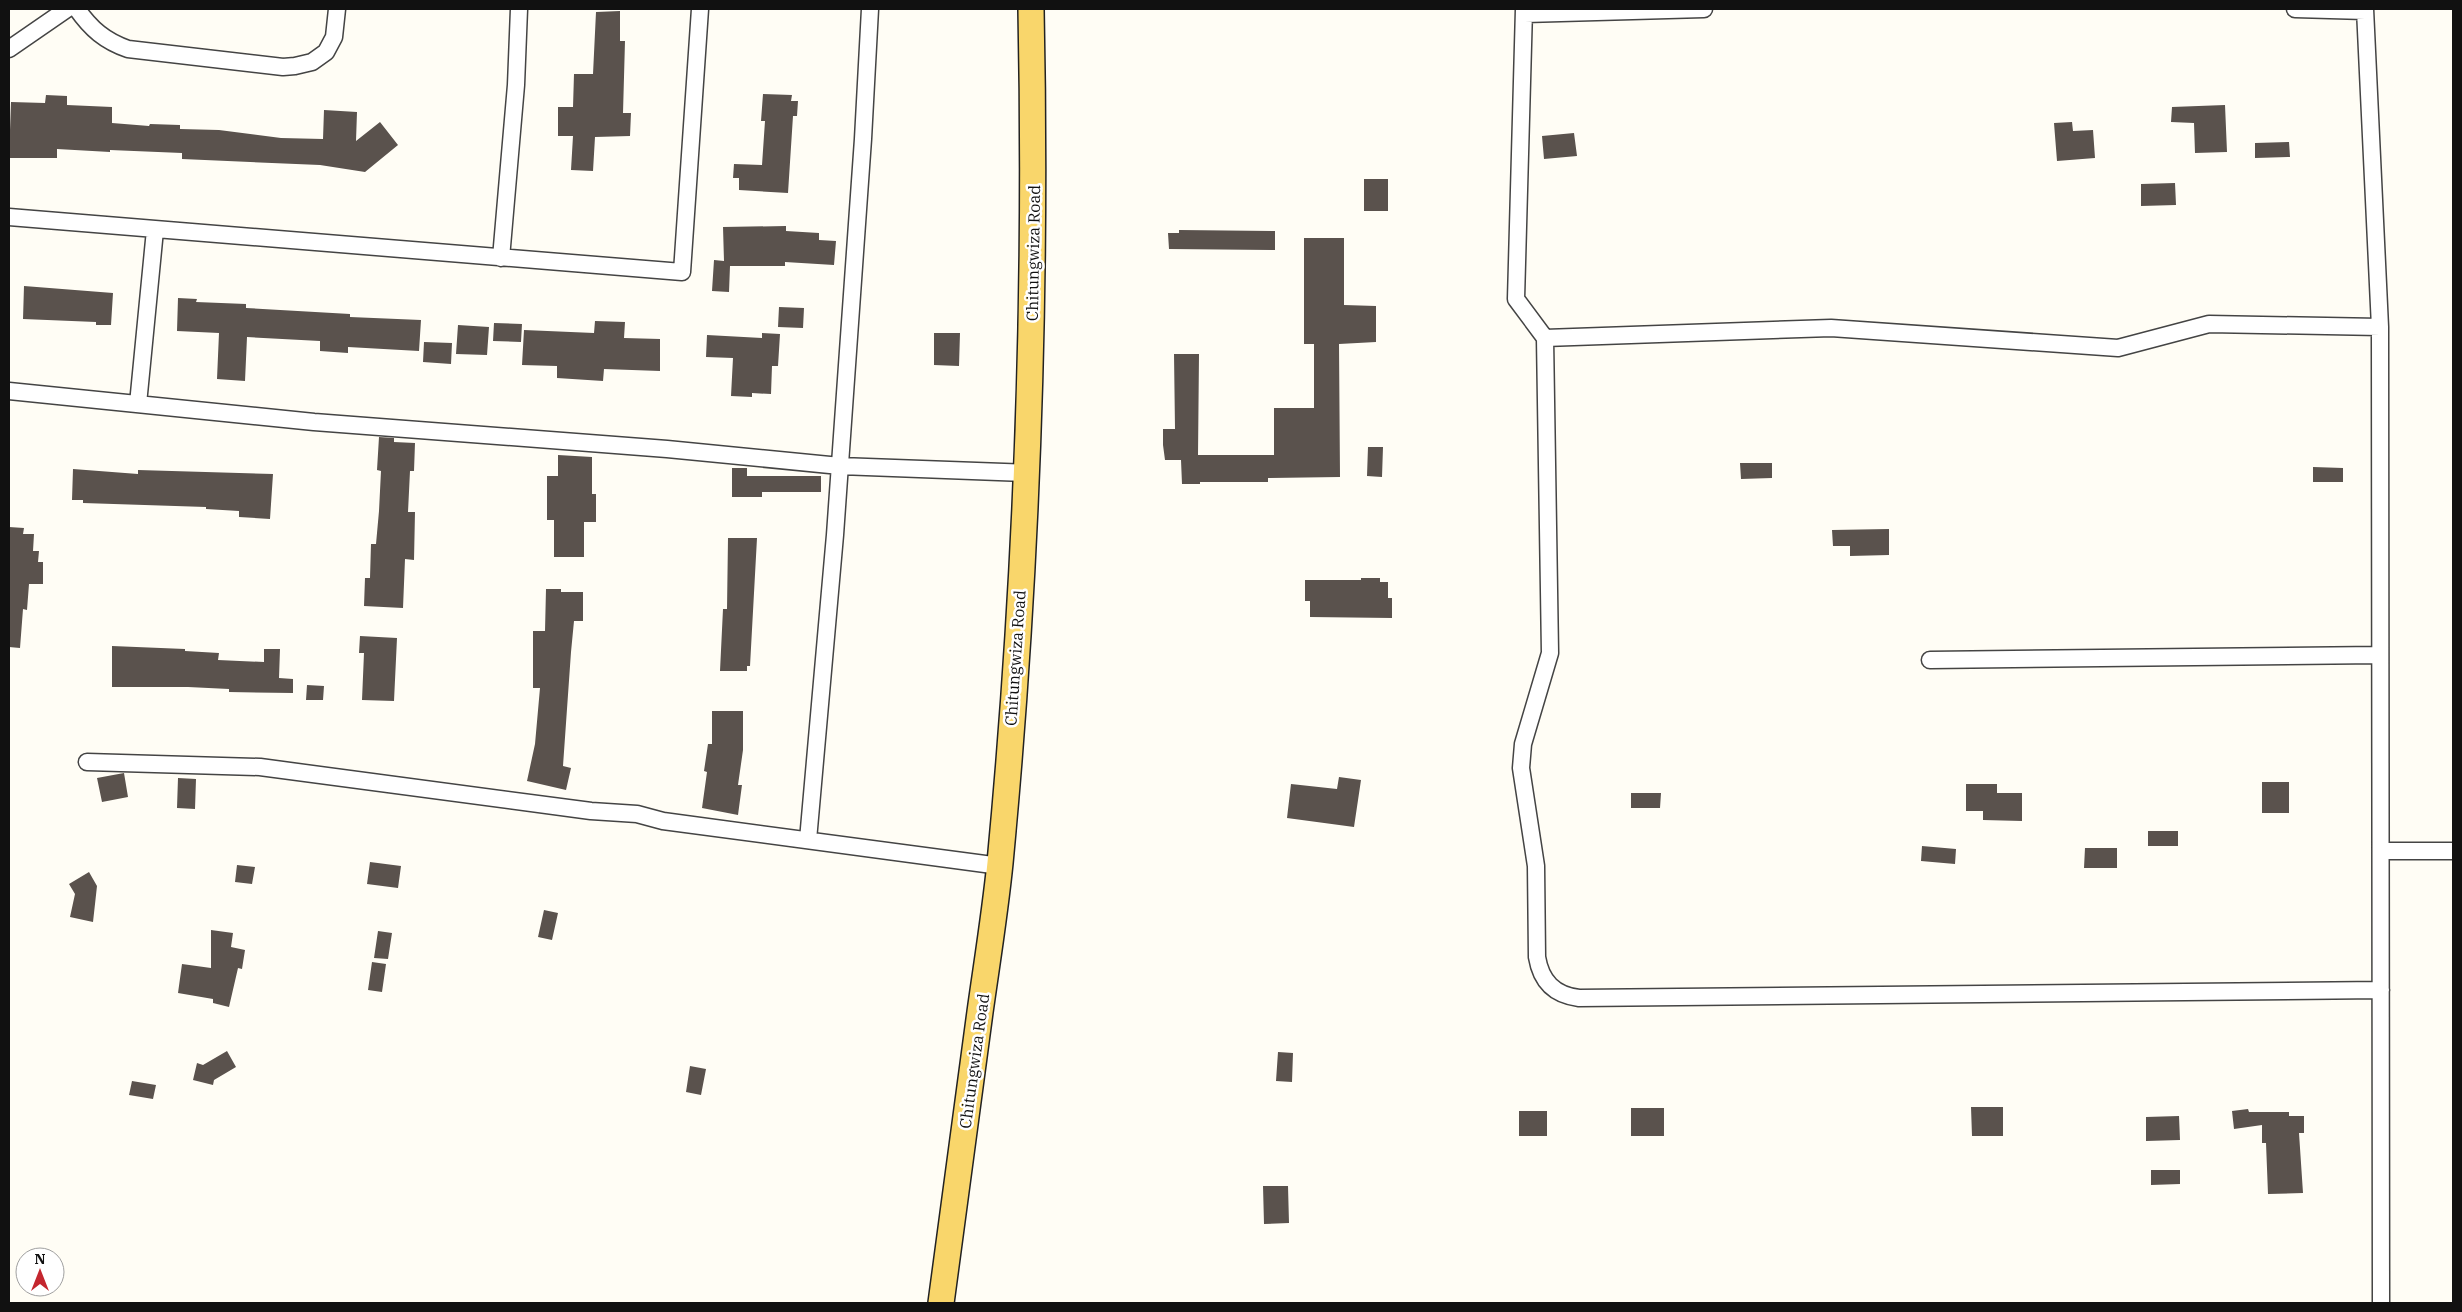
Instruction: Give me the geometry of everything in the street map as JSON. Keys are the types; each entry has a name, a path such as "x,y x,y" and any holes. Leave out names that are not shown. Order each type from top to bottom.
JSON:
{"main road":[{"name":"Chitungwiza Road","path":"941,1303 1000,866 1028,473 1034,161 1031,9"}],"street":[{"path":"9,49 67,9"},
{"path":"77,9 95,31 114,44 128,49 283,67 312,62 326,52 334,38 337,9"},
{"path":"501,258 516,85 519,9"},
{"path":"9,216 155,230 682,272 700,9"},
{"path":"808,840 840,466 863,139 870,9"},
{"path":"1704,9 1525,11 1516,299 1545,338 1550,654 1526,736 1521,768 1536,866 1537,956 1539,970 1545,981 1554,991 1566,997 1579,998 2381,990"},
{"path":"2295,9 2365,10 2380,327 2381,1303"},
{"path":"138,404 155,230"},
{"path":"1545,338 1831,328 2118,348 2209,324 2380,327"},
{"path":"9,391 314,422 667,449 840,466 1028,473"},
{"path":"1930,660 2379,655"},
{"path":"87,762 260,767 591,811 637,814 663,821 1000,866"},
{"path":"2381,851 2453,851"}],"building":[{"path":"620,11 620,41 625,41 623,113 631,113 630,136 595,137 593,171 571,170 573,136 558,136 558,107 573,107 574,74 593,74 596,12"},
{"path":"763,94 792,95 791,101 798,101 797,116 793,116 788,193 739,190 739,178 733,178 734,164 762,165 765,121 761,121"},
{"path":"46,95 67,96 67,105 112,107 112,123 149,126 150,124 180,125 180,129 219,130 281,138 323,139 324,110 357,112 356,141 380,122 398,145 365,172 320,165 182,159 182,153 110,150 110,152 57,149 57,158 9,158 11,102 45,103"},
{"path":"2225,105 2227,152 2195,153 2194,123 2171,122 2172,107"},
{"path":"2072,122 2073,131 2093,130 2095,158 2057,161 2054,123"},
{"path":"1574,133 1577,156 1544,159 1542,136"},
{"path":"2289,142 2290,157 2255,158 2255,143"},
{"path":"1364,179 1388,179 1388,211 1364,211"},
{"path":"2175,183 2176,205 2141,206 2141,184"},
{"path":"786,226 786,231 819,233 819,240 836,241 834,265 785,262 785,266 730,266 729,292 712,291 714,260 724,261 723,227"},
{"path":"1179,230 1275,231 1275,250 1169,249 1168,233 1179,233"},
{"path":"1304,238 1344,238 1344,305 1376,306 1376,342 1339,344 1340,477 1268,478 1268,482 1200,482 1200,484 1182,484 1181,460 1165,460 1163,445 1163,429 1175,429 1174,354 1199,354 1198,455 1274,455 1274,408 1314,408 1314,344 1304,344"},
{"path":"24,286 113,293 111,325 96,325 96,322 23,319"},
{"path":"178,298 197,299 196,302 246,304 246,308 350,314 350,317 421,320 419,351 348,347 348,353 320,351 320,341 247,337 245,381 217,379 219,333 177,331"},
{"path":"779,307 804,308 803,328 778,327"},
{"path":"595,321 625,322 624,338 660,339 660,371 604,369 603,381 557,378 557,366 522,365 524,330 594,333"},
{"path":"494,323 522,324 521,342 493,341"},
{"path":"458,325 489,327 487,355 456,354"},
{"path":"762,333 780,334 778,366 772,366 771,394 752,393 752,397 731,396 733,358 706,357 707,335 762,338"},
{"path":"934,333 960,333 959,366 934,365"},
{"path":"424,342 452,343 451,364 423,362"},
{"path":"379,437 394,438 394,442 415,443 414,471 410,471 408,512 415,512 414,560 405,559 403,608 364,606 365,578 370,578 371,544 376,544 379,511 381,471 377,470"},
{"path":"1368,447 1383,447 1382,477 1367,476"},
{"path":"558,455 592,457 592,494 596,494 596,522 584,522 584,557 554,557 554,520 547,520 547,476 558,476"},
{"path":"1740,463 1772,463 1772,478 1741,479"},
{"path":"2313,467 2343,468 2343,482 2313,482"},
{"path":"732,468 747,468 747,476 821,476 821,492 762,492 762,497 732,497"},
{"path":"73,469 138,474 138,470 273,474 270,519 239,517 239,511 206,509 206,507 83,503 83,500 72,500"},
{"path":"9,527 24,528 23,534 34,534 33,551 39,551 38,562 43,562 43,584 29,584 27,610 23,609 20,648 9,647"},
{"path":"1889,529 1889,555 1850,556 1850,546 1833,546 1832,530"},
{"path":"728,538 757,538 750,666 747,666 747,671 720,671 723,609 727,609"},
{"path":"1361,578 1380,578 1380,582 1388,582 1388,598 1392,598 1392,618 1310,617 1310,601 1305,601 1305,580 1361,580"},
{"path":"546,589 561,589 561,592 583,592 583,621 574,621 571,652 563,766 571,768 566,790 527,781 535,744 540,688 533,688 533,631 545,631"},
{"path":"360,636 397,638 394,701 362,700 364,653 359,653"},
{"path":"112,646 185,649 185,651 219,653 218,660 264,662 264,649 280,649 279,678 293,679 293,693 229,692 229,689 188,687 112,687"},
{"path":"307,685 324,686 323,700 306,700"},
{"path":"712,711 743,711 743,750 738,785 742,785 738,815 702,808 707,772 704,771 708,744 712,744"},
{"path":"124,773 128,797 102,802 97,778"},
{"path":"1339,777 1361,780 1354,827 1287,818 1291,784 1337,789"},
{"path":"178,778 196,779 195,809 177,808"},
{"path":"2262,782 2289,782 2289,813 2262,813"},
{"path":"1966,784 1997,784 1997,793 2022,793 2022,821 1983,820 1983,811 1966,811"},
{"path":"1631,793 1661,793 1660,808 1631,808"},
{"path":"2148,831 2178,831 2178,846 2148,846"},
{"path":"1922,846 1956,849 1955,864 1921,861"},
{"path":"2085,848 2117,848 2117,868 2084,868"},
{"path":"370,862 401,866 398,888 367,884"},
{"path":"237,865 255,867 252,884 235,882"},
{"path":"89,872 97,886 93,922 70,917 75,894 69,884"},
{"path":"544,910 558,913 552,940 538,937"},
{"path":"211,930 233,933 231,947 245,950 242,969 238,968 229,1007 213,1003 213,999 178,993 182,964 211,968"},
{"path":"378,931 392,933 388,959 374,958"},
{"path":"372,962 386,964 382,992 368,990"},
{"path":"227,1051 236,1067 214,1080 213,1085 193,1080 197,1063 203,1065"},
{"path":"1278,1052 1293,1053 1292,1082 1276,1081"},
{"path":"690,1066 706,1069 701,1095 686,1092"},
{"path":"132,1081 156,1085 153,1099 129,1095"},
{"path":"1971,1107 2003,1107 2003,1136 1972,1136"},
{"path":"1631,1108 1664,1108 1664,1136 1631,1136"},
{"path":"2248,1109 2249,1112 2289,1112 2289,1116 2304,1116 2304,1133 2299,1133 2303,1193 2268,1194 2266,1143 2262,1143 2262,1125 2234,1129 2232,1111"},
{"path":"1519,1111 1547,1111 1547,1136 1519,1136"},
{"path":"2179,1116 2180,1140 2146,1141 2146,1117"},
{"path":"2151,1170 2180,1170 2180,1184 2151,1185"},
{"path":"1263,1186 1288,1186 1289,1223 1264,1224"}]}
